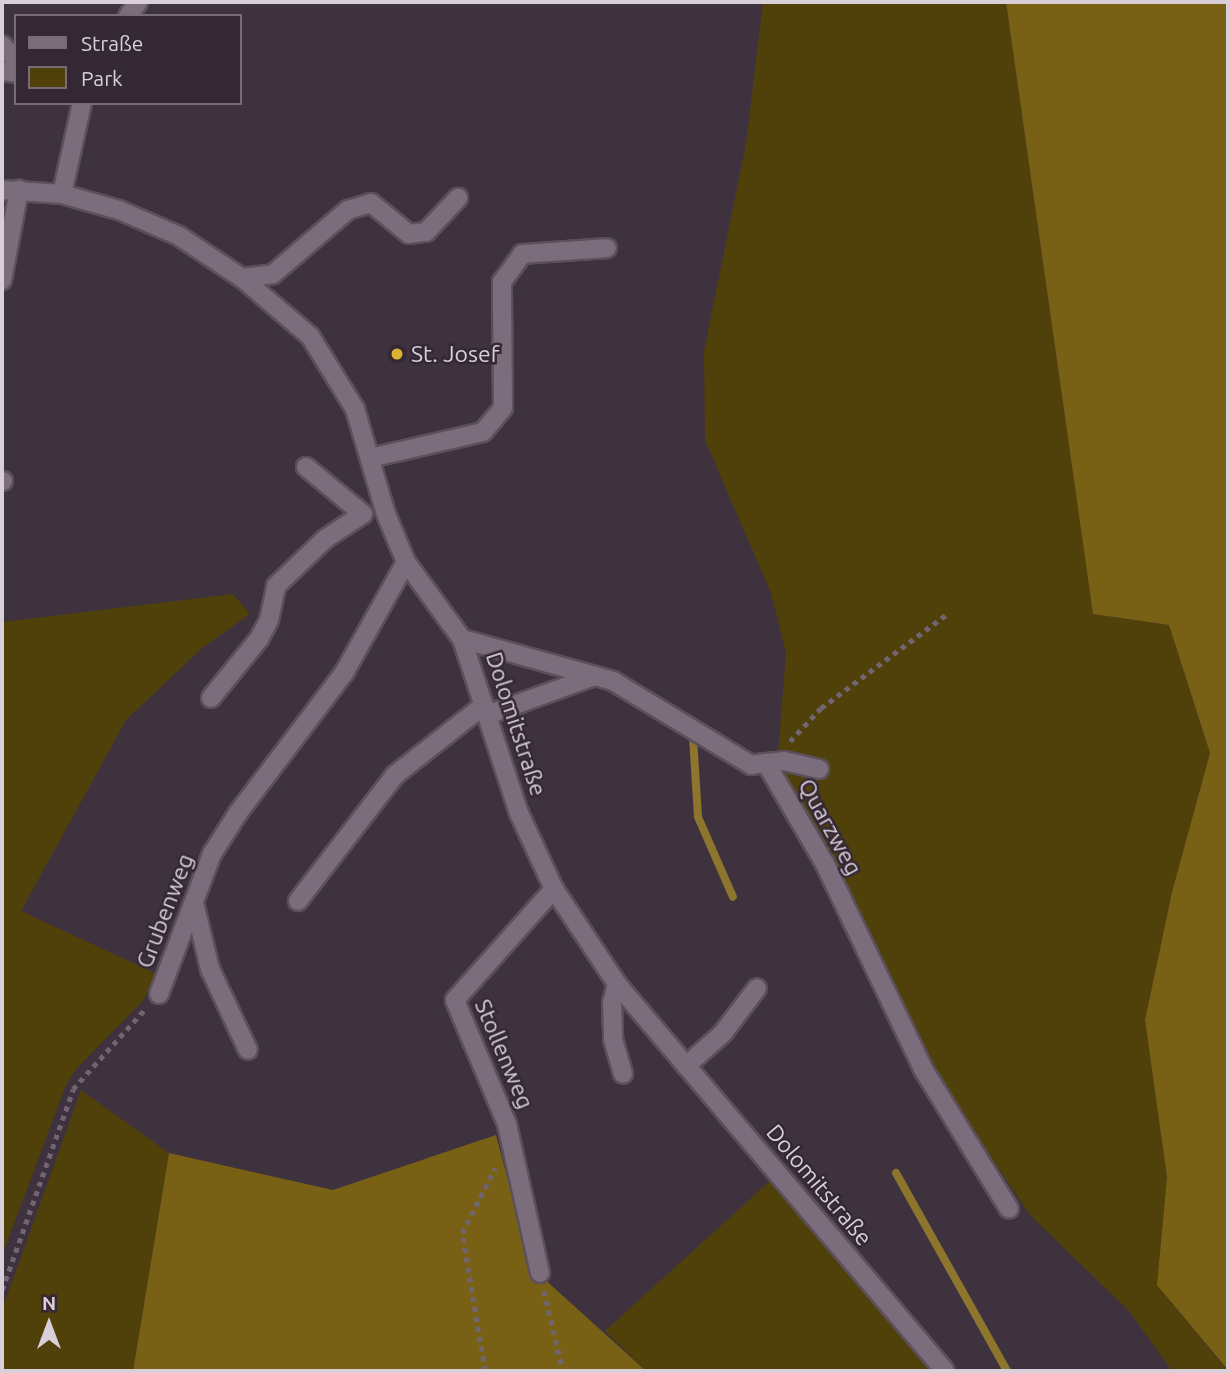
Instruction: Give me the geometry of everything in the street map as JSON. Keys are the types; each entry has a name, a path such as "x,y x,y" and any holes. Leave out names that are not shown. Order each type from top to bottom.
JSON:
{"street":[{"path":"2,45 14,58"},
{"path":"62,194 82,105"},
{"path":"2,280 10,190"},
{"name":"Dolomitstraße","path":"10,190 62,194 119,210 179,236 242,278 310,336 355,409 384,508 406,562 462,639 519,813 554,889 617,984 945,1371"},
{"path":"242,278 273,274 348,210 371,203 410,234 426,232 458,198"},
{"path":"370,458 483,432 503,408 502,282 522,254 607,247"},
{"path":"306,467 363,514"},
{"path":"211,698 259,639 269,620 276,586 325,539 363,514 384,508"},
{"name":"Grubenweg","path":"159,994 195,905 212,854 232,823 344,673 406,562"},
{"path":"462,639 613,681 751,765 784,761 818,769"},
{"path":"298,901 395,775 485,710 595,676"},
{"name":"Quarzweg","path":"766,763 825,864 923,1069 1009,1209"},
{"name":"Stollenweg","path":"540,1273 510,1138 455,1000 554,889"},
{"path":"195,905 210,969 248,1051"},
{"path":"617,984 612,1003 613,1039 623,1074"},
{"path":"686,1066 723,1033 757,988"}],"path":[{"path":"766,763 821,708 947,614"},
{"name":"Grubenweg","path":"2,1290 73,1089 159,994"},
{"path":"485,1371 462,1233 510,1138"},
{"path":"540,1273 563,1371"}],"green space":[{"path":"763,2 1006,2 1093,614 1169,625 1210,753 1172,892 1145,1020 1167,1177 1157,1285 1228,1371 1172,1371 1129,1311 1029,1214 936,1075 777,766 786,653 771,593 705,440 704,351 746,144"},
{"path":"233,594 250,614 202,648 126,720 21,911 159,975 141,1003 78,1067 66,1085 2,1256 2,622"},
{"path":"81,1090 169,1153 133,1371 2,1371 2,1310"},
{"path":"771,1180 935,1371 646,1371 605,1331"}],"shaded area":[{"path":"1006,2 1228,2 1228,1370 1157,1285 1167,1177 1145,1020 1172,892 1210,753 1169,625 1093,614"},
{"path":"496,1135 531,1267 646,1371 133,1371 169,1153 333,1190"}],"waterway":[{"path":"693,737 698,817 733,897"},
{"path":"896,1173 1007,1371"}],"place":[{"name":"St. Josef","path":"397,354"}]}
